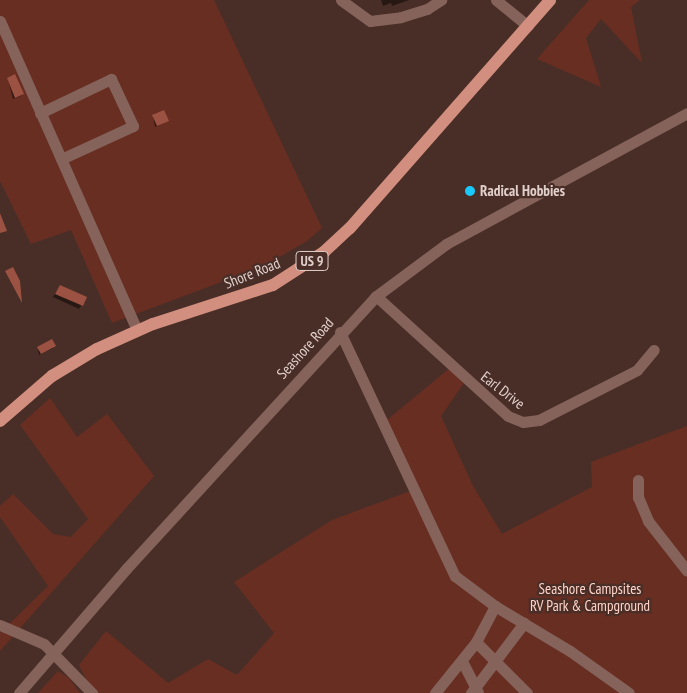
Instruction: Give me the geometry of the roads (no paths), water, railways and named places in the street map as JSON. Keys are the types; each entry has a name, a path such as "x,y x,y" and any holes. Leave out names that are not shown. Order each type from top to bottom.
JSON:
{"main road":[{"name":"Shore Road","path":"2,415 52,376 137,330 258,291 293,273 324,252 350,228 550,0"}],"street":[{"path":"341,0 370,21 402,17 427,9 441,0"},
{"path":"496,0 528,26"},
{"path":"0,21 137,330"},
{"path":"40,112 111,79 133,126 61,159"},
{"name":"Seashore Road","path":"19,693 340,332 376,296 446,244 687,113"},
{"name":"Earl Drive","path":"376,296 508,416 523,422 539,420 637,370 654,350"},
{"path":"340,332 455,576 495,606 570,651 629,693"},
{"path":"638,480 638,497 648,521 687,571"},
{"path":"435,693 476,642 495,606"},
{"path":"475,691 524,623"},
{"path":"0,625 26,634 54,653 92,693"},
{"path":"476,642 527,693"},
{"path":"462,660 475,691"}],"place":[{"name":"Radical Hobbies","path":"470,191"}],"park label":[{"name":"Seashore Campsites RV Park & Campground","path":"590,596"}]}
